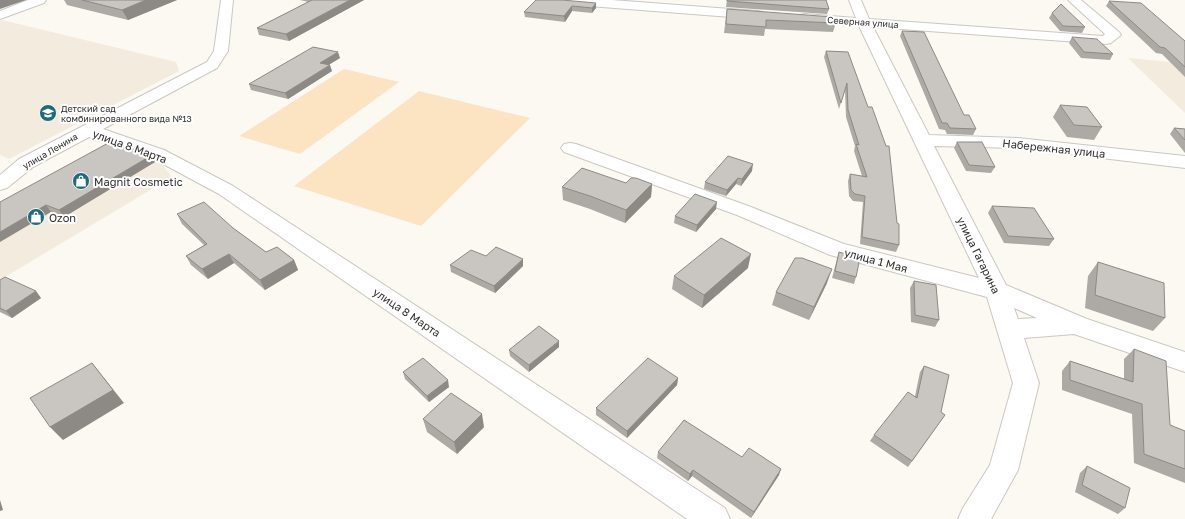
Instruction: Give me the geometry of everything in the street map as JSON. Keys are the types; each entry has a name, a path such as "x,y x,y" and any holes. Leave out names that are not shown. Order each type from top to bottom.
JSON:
{"street":[{"path":"0,15 40,0"},
{"name":"улица Ленина","path":"0,184 26,163 212,65 221,51 227,0"},
{"path":"563,0 769,15"},
{"name":"улица Гагарина","path":"855,0 864,22 997,291 1026,383 1003,470 974,519"},
{"name":"Северная улица","path":"793,17 1106,40 1114,35 1074,0"},
{"name":"улица 8 Марта","path":"87,130 158,154 226,190 714,519"},
{"name":"Набережная улица","path":"922,140 1018,143 1185,162"},
{"name":"улица 1 Мая","path":"570,148 744,211 838,250 997,291 1078,326 1185,362"},
{"path":"1009,329 1078,326"}],"shaded area":[{"name":"Детский сад комбинированного вида №13","path":"2,20 176,62 179,71 9,159 0,155 0,21"},
{"path":"1163,55 1185,57 1185,113 1128,58 1170,62"},
{"path":"344,69 399,82 300,154 239,136"},
{"path":"419,91 530,118 421,226 294,186"},
{"path":"114,147 159,161 172,177 0,280 0,210"}],"building":[{"path":"82,0 146,0 122,10"},
{"path":"312,0 350,0 286,34 257,28"},
{"path":"536,0 562,0 596,3 592,8 572,6 564,16 524,12"},
{"path":"826,0 829,9 727,1"},
{"path":"1109,1 1141,3 1185,41 1185,67 1165,48 1160,47"},
{"path":"1061,4 1085,27 1063,26 1052,13"},
{"path":"727,9 833,17 836,23 766,20 766,27 726,24"},
{"path":"902,31 924,32 964,115 969,115 976,129 950,128 947,123 942,123"},
{"path":"1072,37 1097,39 1113,54 1084,52"},
{"path":"313,47 338,52 320,63 330,65 285,93 249,84"},
{"path":"826,51 848,52 868,107 872,107 886,146 889,146 897,223 899,224 899,245 862,237 865,196 855,194 851,190 850,174 867,177 856,144 859,145 848,110 847,83 841,103"},
{"path":"1060,105 1087,107 1102,127 1074,125"},
{"path":"1174,128 1185,129 1185,140"},
{"path":"110,142 152,155 59,210 46,205 0,232 0,202"},
{"path":"957,142 982,142 995,167 969,165"},
{"path":"728,156 753,164 742,179 738,178 727,190 705,182"},
{"path":"582,168 626,183 631,178 636,178 652,184 626,210 562,187"},
{"path":"695,194 717,202 697,225 675,216"},
{"path":"204,202 233,228 266,252 277,247 294,260 260,280 229,254 202,269 186,256 207,244 177,214"},
{"path":"992,206 1034,208 1054,239 1008,236"},
{"path":"721,238 751,254 704,295 674,276"},
{"path":"496,247 523,259 494,286 450,265 471,250 486,256"},
{"path":"839,252 860,258 856,277 835,271"},
{"path":"795,258 802,258 832,269 814,307 776,292"},
{"path":"1098,262 1164,283 1165,318 1095,295"},
{"path":"5,277 36,291 6,311 0,308 0,280"},
{"path":"914,281 936,285 939,320 915,315"},
{"path":"539,326 559,341 529,365 509,350"},
{"path":"1134,349 1166,361 1170,425 1185,431 1185,469 1144,454 1142,404 1070,380 1070,361 1133,382"},
{"path":"423,358 448,380 427,396 403,372"},
{"path":"648,358 678,378 627,431 596,408"},
{"path":"92,363 113,390 50,427 30,398"},
{"path":"924,366 949,375 941,412 945,415 912,461 874,435 908,392 917,398"},
{"path":"451,393 482,414 454,442 423,419"},
{"path":"684,420 742,457 749,448 781,469 754,512 693,470 690,474 658,452"},
{"path":"1087,466 1130,488 1125,508 1082,485"}],"place":[{"name":"Детский сад комбинированного вида №13","path":"48,113"},
{"name":"Magnit Cosmetic","path":"81,181"},
{"name":"Ozon","path":"36,217"}]}
